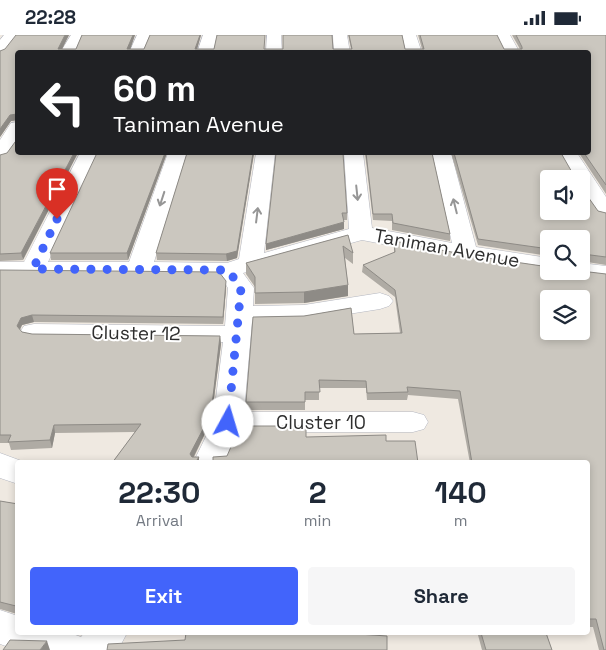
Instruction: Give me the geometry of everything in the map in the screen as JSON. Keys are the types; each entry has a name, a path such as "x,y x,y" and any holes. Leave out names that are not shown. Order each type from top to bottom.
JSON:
{"street":[{"path":"0,50 12,35"},
{"path":"69,50 78,35"},
{"path":"137,50 144,35"},
{"path":"206,50 210,35"},
{"path":"274,35 274,50"},
{"path":"340,35 342,50"},
{"path":"409,35 413,50"},
{"path":"503,35 511,50"},
{"path":"0,154 15,132"},
{"path":"33,269 88,155"},
{"path":"139,270 176,155"},
{"path":"210,460 228,422 239,324 240,267 265,155"},
{"path":"353,155 362,233"},
{"path":"442,155 466,253"},
{"path":"569,155 586,184 606,212"},
{"name":"Taniman Avenue","path":"0,269 139,270 240,267 362,233 466,253 540,264"},
{"path":"590,271 606,273"},
{"name":"Cluster 12","path":"34,331 239,324 380,301"},
{"name":"Cluster 10","path":"228,422 414,422"},
{"path":"0,465 15,471"},
{"path":"0,627 15,632"},
{"path":"24,635 68,650"},
{"path":"95,650 106,635"}],"building":[{"path":"16,35 65,35 58,49 76,49 82,35 133,35 127,49 144,49 150,35 200,35 195,49 214,49 217,35 265,35 264,49 283,49 283,35 332,35 333,49 352,49 349,35 402,35 405,49 424,49 420,35 497,35 504,49 522,49 516,35 606,35 606,185 585,155 591,155 591,50 15,50 15,114 10,115 0,129 0,51 5,49"},
{"path":"15,142 15,155 73,155 21,253 0,254 0,155 7,153"},
{"path":"96,155 164,155 127,253 50,253"},
{"path":"186,155 253,155 237,251 226,254 156,253"},
{"path":"276,155 343,155 347,213 342,213 344,222 266,244"},
{"path":"366,155 432,155 450,234 393,223 392,214 373,214"},
{"path":"455,155 562,155 571,170 540,170 540,220 590,220 590,200 598,211 606,213 606,257 590,255 590,230 540,230 540,248 478,239"},
{"path":"348,235 353,253 343,246 348,285 304,292 255,293 255,277 246,263"},
{"path":"394,241 467,255 540,266 540,280 590,280 590,272 606,274 606,650 604,650 596,619 590,619 590,460 472,460 460,391 407,387 408,392 367,393 366,381 319,380 320,392 305,392 305,402 246,402 253,317 304,316 351,308 354,334 402,333 395,290 363,265 395,252"},
{"path":"0,270 219,272 226,281 223,317 32,315 21,318 17,326 22,332 32,334 220,336 211,414 190,454 192,457 199,457 197,460 114,460 141,424 54,425 50,440 8,442 11,435 0,435"},
{"path":"240,426 306,426 306,437 386,435 386,441 415,441 418,460 213,460 213,457 227,456"},
{"path":"0,501 15,504 15,606 0,602"},
{"path":"186,635 373,635 387,636 387,650 107,650 108,644 185,640"},
{"path":"482,635 547,635 552,650 486,650"},
{"path":"10,640 47,641 40,650 3,650"}],"route":[{"path":"57,219 33,269 228,270 241,288 228,422"}]}
